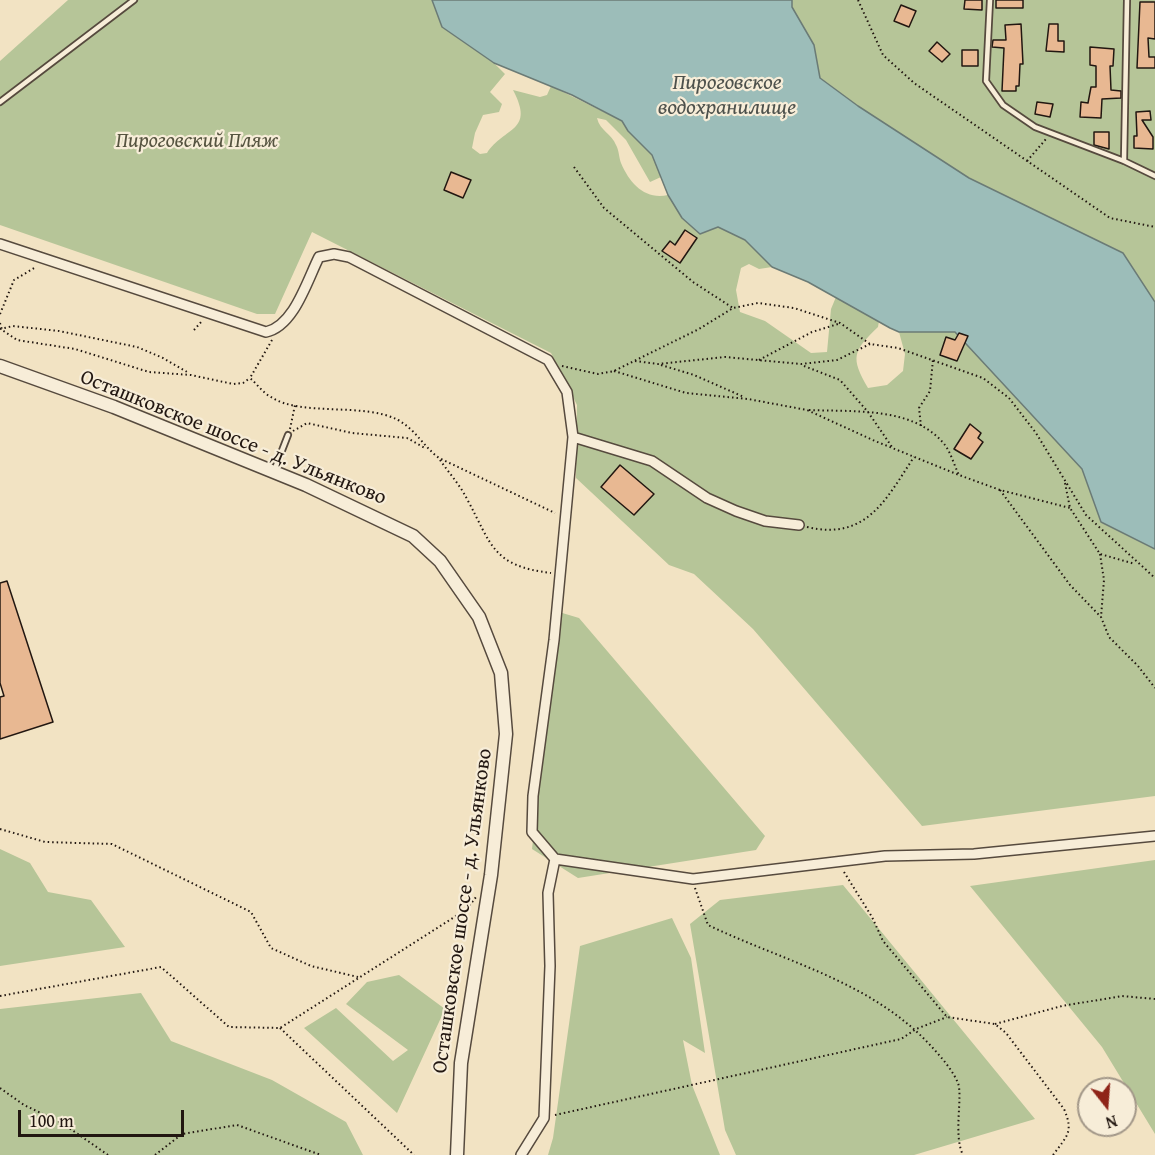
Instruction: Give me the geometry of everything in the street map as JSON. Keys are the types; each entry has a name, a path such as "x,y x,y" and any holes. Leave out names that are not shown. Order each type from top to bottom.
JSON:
{"street":[{"path":"0,244 266,332 278,330 287,319 319,257 334,254 349,257 548,360 567,392 573,437 560,574 538,746 532,832 555,859 693,879 885,856 974,854 1155,836"},
{"name":"Осташковское шоссе - д. Ульянково","path":"0,366 114,407 274,472 342,500 413,536 440,561 479,617 501,673 506,734 491,875 460,1063 457,1155"},
{"path":"573,437 652,461 707,498 735,511 765,521 799,525"},
{"path":"521,1155 544,1118 549,988 549,893 555,859"}],"lane":[{"path":"0,102 134,0"},
{"path":"990,0 987,81 1003,105 1035,127 1124,161 1155,176"},
{"path":"1124,161 1127,0"},
{"path":"274,472 288,435"}],"path":[{"path":"858,0 884,55 914,83 1110,218 1155,227"},
{"path":"1027,161 1039,150 1050,131"},
{"path":"574,167 604,208 693,282 734,308"},
{"path":"0,314 14,280 50,261"},
{"path":"614,371 699,329 734,308 758,303 772,304 794,308 840,323 870,344 898,348 983,378 1009,398 1036,433 1086,515 1137,565 1155,578"},
{"path":"0,323 1,329 17,340 75,349 149,372 191,375 233,384 243,383 250,378 278,330"},
{"path":"759,360 812,332 840,323"},
{"path":"1,329 13,326 59,331 137,347 163,358 191,375"},
{"path":"658,364 725,357 801,364 837,360 870,344"},
{"path":"921,426 919,408 930,391 933,359"},
{"path":"548,360 585,372 614,371 686,393 748,399 807,410 893,415 921,426 945,445 959,474"},
{"path":"635,361 658,364 694,375 748,399"},
{"path":"801,364 840,380 868,412 893,448"},
{"path":"250,378 272,398 295,404 364,411 397,419 419,435 427,449"},
{"path":"288,435 295,404"},
{"path":"807,410 914,457 1000,490 1070,508"},
{"path":"288,435 307,423 352,433 407,438 439,458 565,518"},
{"path":"799,525 820,530 856,527 885,502 914,457"},
{"path":"439,458 467,498 485,537 497,552 510,564 560,574"},
{"path":"1064,480 1070,508 1100,554 1104,580 1101,617"},
{"path":"1000,490 1070,585 1101,617 1110,638 1138,666 1155,688"},
{"path":"1100,554 1137,565"},
{"path":"0,829 45,842 112,844 251,912 272,948 311,966 358,976"},
{"path":"838,861 872,917 883,941 947,1017"},
{"path":"693,879 697,898 708,925 743,942 824,972 876,998 916,1029 944,1060 959,1085 957,1117 963,1155"},
{"path":"0,996 161,967 229,1027 280,1029 358,976 467,909 479,892"},
{"path":"544,1118 890,1042 947,1017 995,1024 1062,1006 1122,996 1155,999"},
{"path":"995,1024 1006,1033 1048,1088 1070,1123 1070,1132 1053,1155"},
{"path":"280,1029 414,1155"},
{"path":"0,1088 24,1105 62,1123 108,1155"},
{"path":"155,1155 182,1134 237,1125 321,1155"}],"green space":[{"name":"Пироговский Пляж","path":"68,0 432,0 442,27 494,63 505,74 490,92 502,104 499,112 483,115 475,133 472,148 480,154 487,153 519,121 521,114 513,90 540,97 547,95 551,86 622,121 628,131 653,155 661,177 650,182 626,140 606,120 597,118 614,141 629,178 639,189 652,195 668,195 682,218 700,234 718,227 745,240 772,267 759,269 749,264 741,268 736,290 740,312 765,321 811,353 827,352 831,309 836,297 879,321 878,327 863,342 857,355 858,369 868,388 887,385 903,371 905,354 899,332 955,332 1082,469 1101,522 1155,549 1155,796 922,826 753,629 694,574 669,565 576,478 577,405 551,353 312,232 275,314 257,314 0,225 0,61"},
{"path":"792,0 1155,0 1155,302 1123,253 969,178 858,106 820,78 813,45 792,7"},
{"path":"559,612 579,618 765,836 756,850 578,878 532,849"},
{"path":"0,849 30,863 48,892 91,900 125,947 0,966"},
{"path":"1155,860 1155,1134 1137,1104 1137,1077 1120,1077 1102,1047 970,886"},
{"path":"843,885 1035,1119 914,1155 736,1155 725,1130 690,924 720,900"},
{"path":"672,918 691,958 705,1053 683,1040 692,1085 720,1155 548,1155 553,1138 580,946"},
{"path":"399,975 445,1009 397,1113 304,1028 336,1008 393,1061 408,1050 346,1004 367,982"},
{"path":"141,993 171,1041 272,1080 346,1122 363,1155 0,1155 0,1009"}],"water":[{"name":"Пироговское водохранилище","path":"432,0 792,0 792,7 814,45 820,78 858,106 969,178 1123,253 1155,302 1155,549 1101,522 1082,469 955,332 899,332 808,282 772,267 745,240 718,227 700,234 682,218 668,195 652,155 628,131 622,121 572,95 494,63 442,27"}],"building":[{"path":"965,0 982,0 982,10 964,9"},
{"path":"996,0 1023,0 1023,8 996,8"},
{"path":"1140,2 1155,2 1155,39 1148,38 1149,57 1155,57 1155,68 1137,68"},
{"path":"901,5 916,11 909,27 894,21"},
{"path":"1021,24 1023,64 1020,64 1019,86 1016,86 1016,91 1002,91 1004,48 992,47 993,40 1006,40 1005,25"},
{"path":"1049,24 1058,24 1058,41 1064,41 1064,52 1046,51"},
{"path":"937,42 950,54 942,62 929,51"},
{"path":"1090,47 1114,49 1113,66 1110,66 1111,90 1121,91 1121,98 1102,99 1101,118 1080,117 1081,102 1088,103 1091,87 1096,87 1096,66 1090,65"},
{"path":"962,50 978,50 978,66 962,66"},
{"path":"1037,102 1053,104 1050,117 1035,114"},
{"path":"1150,111 1151,120 1142,120 1153,137 1153,149 1134,148 1134,136 1137,136 1136,112"},
{"path":"1094,132 1109,132 1109,149 1094,145"},
{"path":"451,172 471,180 463,198 444,190"},
{"path":"685,230 697,238 680,263 662,251 670,241 675,245"},
{"path":"959,333 968,336 957,361 940,355 946,337 955,340"},
{"path":"970,424 981,433 978,438 983,442 971,459 954,449"},
{"path":"620,465 654,494 634,515 601,487"},
{"path":"7,581 53,722 0,739 0,697 4,696 0,683 0,583"}]}
